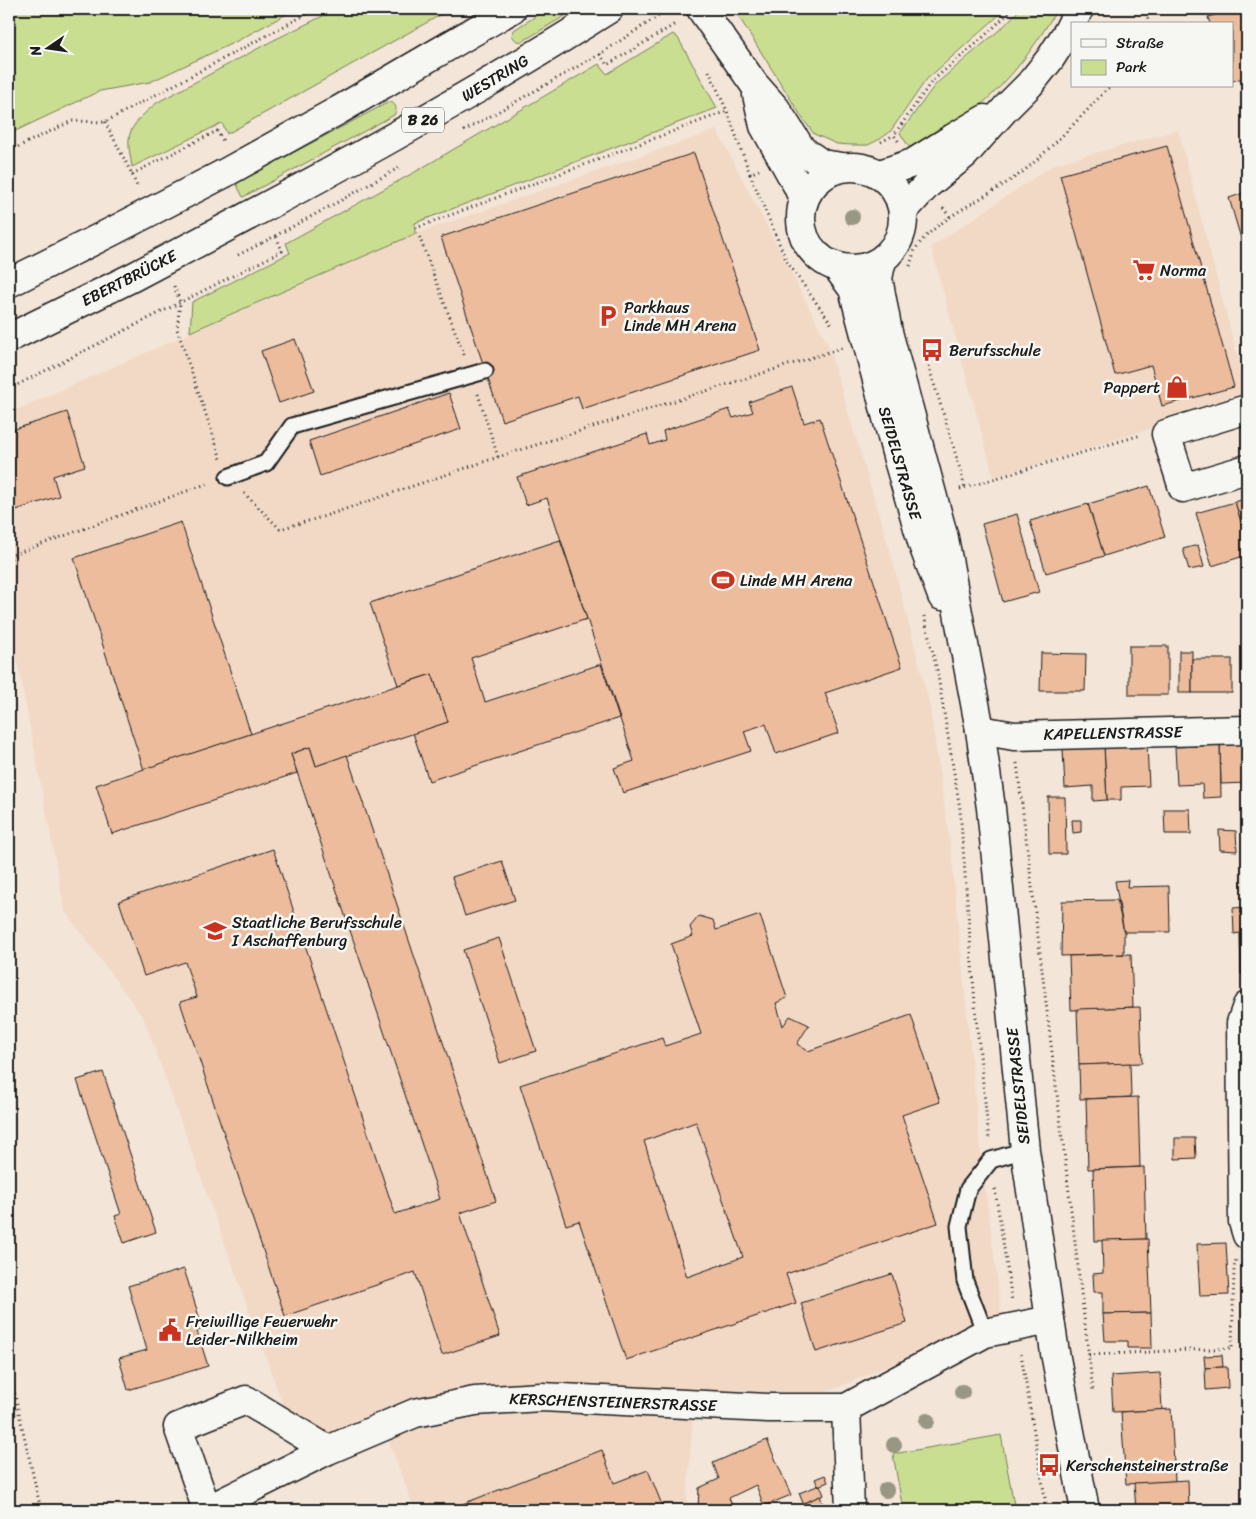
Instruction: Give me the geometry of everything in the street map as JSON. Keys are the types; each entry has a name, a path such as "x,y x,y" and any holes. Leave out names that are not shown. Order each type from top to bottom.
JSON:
{"main road":[{"path":"9,283 225,173 339,110 512,9"},
{"path":"1072,22 1079,9"},
{"name":"WESTRING","path":"248,216 363,155 480,88 602,13"},
{"path":"690,16 776,109 802,150 822,164 842,167 855,166 868,169 880,174 891,184 899,197 903,211 903,224 900,236 882,260 863,268 849,269 823,260 813,251 805,238 801,222 804,201 815,183 823,176 842,167"},
{"path":"903,211 927,185 964,154 1030,84 1050,58 1071,25"},
{"path":"754,84 764,126 804,201"},
{"path":"880,174 913,163 952,138 1006,108"},
{"name":"EBERTBRÜCKE","path":"9,338 133,277 248,216"},
{"name":"SEIDELSTRASSE","path":"882,260 878,278 888,332 944,538 980,730 991,808 1025,1150 1050,1320 1085,1510"},
{"name":"SEIDELSTRASSE","path":"836,266 853,289 857,343 923,545 967,661"},
{"path":"1247,409 1166,434 1183,488 1247,469"},
{"name":"KAPELLENSTRASSE","path":"980,730 1014,736 1247,730"},
{"path":"1247,1006 1241,1024 1243,1222 1247,1234"},
{"name":"KERSCHENSTEINERSTRASSE","path":"328,1450 246,1400 178,1427 207,1510 328,1450 415,1413 474,1401 541,1397 768,1408 846,1408 985,1333 1050,1320"},
{"path":"846,1408 850,1510"}],"lane":[{"path":"228,477 266,463 292,426 478,373"},
{"path":"985,1333 965,1281 959,1226 968,1189 991,1160 1025,1150"}],"path":[{"path":"9,151 72,121 105,122 316,9"},
{"path":"614,45 669,9"},
{"path":"913,163 894,135 932,81 1013,9"},
{"path":"1147,22 1152,9"},
{"path":"600,54 607,65 690,16"},
{"path":"910,268 915,249 927,236 950,217 1030,166 1108,88"},
{"path":"498,457 478,373 416,228 726,111"},
{"path":"105,122 132,174 139,192"},
{"path":"132,174 217,131 223,141"},
{"path":"173,284 180,302 177,329 228,477 280,529 322,517 498,457 857,343 787,262 750,174"},
{"path":"9,390 282,250 276,236 262,243"},
{"path":"926,360 965,487"},
{"path":"934,502 965,487 1151,432 1166,434"},
{"path":"9,563 12,555 228,477"},
{"path":"923,615 937,670 960,809 976,1016 991,1160 1016,1326 1047,1510"},
{"path":"1014,736 1093,1391"},
{"path":"1089,1355 1232,1348 1234,1268 1247,1234"},
{"path":"9,1370 42,1510"}],"shaded area":[{"path":"717,130 827,342 890,551 929,702 951,851 980,1146 1002,1318 817,1396 695,1390 686,1510 415,1510 378,1414 325,1435 283,1405 144,1019 65,911 9,617 9,413 415,234"},
{"path":"1178,130 1247,398 994,478 931,247 1055,164"}],"green space":[{"path":"9,9 296,9 235,42 150,82 100,91 9,134"},
{"path":"337,9 451,9 227,134 222,123 132,167 129,145 131,131 139,119 158,102 272,41"},
{"path":"547,9 576,9 523,41 515,40 512,35 514,30"},
{"path":"734,9 1006,9 926,80 890,132 868,145 852,145 837,144 814,134"},
{"path":"1020,9 1057,9 1031,50 1000,87 976,109 915,156 900,133 937,83 1004,26"},
{"path":"673,34 678,38 717,108 415,223 415,234 190,332 192,302 290,253 286,243 415,172 599,64 607,74"},
{"path":"391,102 396,108 394,115 243,197 236,183"},
{"path":"1243,1268 1247,1269 1247,1347 1243,1347"},
{"path":"1001,1435 1015,1510 903,1510 893,1454"}],"building":[{"path":"1235,9 1247,9 1247,77 1234,80 1234,22 1209,22 1208,17"},
{"name":"Norma","path":"1167,146 1234,387 1162,406 1151,365 1115,375 1060,175"},
{"name":"Parkhaus Linde MH Arena","path":"694,153 760,350 582,409 578,396 502,421 441,237"},
{"path":"1247,192 1247,259 1229,198"},
{"path":"295,339 314,391 279,403 261,351"},
{"name":"Linde MH Arena","path":"792,387 804,423 820,418 902,667 825,693 839,733 776,754 766,724 744,731 751,751 623,793 614,768 634,761 547,498 526,505 517,477 647,434 650,445 665,440 663,431 729,409 733,418 753,412 749,402"},
{"path":"449,393 461,429 320,476 309,441"},
{"path":"67,412 85,466 53,476 59,496 13,511 9,497 9,431"},
{"path":"1149,486 1165,537 1104,556 1088,504"},
{"path":"1247,498 1247,542 1235,502"},
{"path":"1235,502 1247,542 1247,555 1212,566 1196,513"},
{"path":"1088,504 1104,556 1046,573 1030,521"},
{"path":"1017,514 1039,592 1003,602 982,524"},
{"path":"181,522 251,734 144,770 74,558"},
{"path":"560,540 587,619 471,658 485,702 601,664 619,718 429,781 413,733 448,722 432,674 398,685 370,603"},
{"path":"1198,545 1204,567 1189,570 1183,549"},
{"path":"1129,646 1168,646 1168,695 1129,695"},
{"path":"1179,651 1192,651 1192,693 1179,693"},
{"path":"1041,653 1086,654 1085,691 1040,691"},
{"path":"1192,659 1232,659 1232,693 1192,693"},
{"path":"432,674 448,722 316,766 310,747 291,754 297,773 112,834 96,785"},
{"path":"1247,744 1247,783 1221,784 1220,745"},
{"path":"1147,745 1149,786 1121,787 1121,800 1107,800 1104,747"},
{"path":"1220,745 1221,797 1203,798 1202,784 1177,785 1175,747"},
{"path":"310,747 316,766 347,755 496,1201 460,1213 500,1336 442,1355 415,1272 285,1316 180,1002 197,997 185,962 144,976 119,901 273,849 395,1214 440,1199 291,754"},
{"path":"1104,747 1107,800 1093,801 1093,786 1065,788 1063,749"},
{"path":"1048,797 1065,797 1066,854 1049,854"},
{"path":"1164,809 1190,809 1191,834 1165,834"},
{"path":"1072,820 1081,820 1081,832 1073,833"},
{"path":"1219,830 1236,831 1237,851 1220,850"},
{"path":"502,861 515,900 465,916 452,877"},
{"path":"1128,880 1127,887 1169,886 1170,932 1124,932 1115,881"},
{"path":"1117,900 1124,932 1124,954 1061,956 1062,901"},
{"path":"1247,907 1247,974 1241,974 1240,933 1234,934 1233,908"},
{"path":"760,915 787,998 776,1003 783,1026 790,1016 809,1025 797,1044 808,1051 911,1015 940,1102 902,1115 938,1223 786,1274 796,1303 626,1360 579,1221 566,1225 520,1085 662,1038 665,1046 701,1034 671,944 693,936 690,927 699,916 713,920 716,930","holes":["696,1122 743,1257 687,1277 644,1141"]},
{"path":"499,938 536,1051 500,1063 463,950"},
{"path":"1131,954 1133,1007 1071,1010 1069,956"},
{"path":"1140,1007 1142,1063 1079,1065 1077,1009"},
{"path":"1130,1063 1131,1097 1080,1099 1079,1065"},
{"path":"103,1072 156,1232 124,1243 115,1216 121,1214 77,1080"},
{"path":"1138,1097 1140,1167 1088,1169 1086,1099"},
{"path":"1175,1138 1195,1138 1196,1158 1175,1159"},
{"path":"1144,1167 1146,1239 1095,1241 1093,1169"},
{"path":"1148,1239 1151,1313 1103,1314 1103,1292 1094,1292 1093,1274 1103,1273 1102,1240"},
{"path":"1226,1243 1229,1295 1200,1296 1197,1244"},
{"name":"Freiwillige Feuerwehr Leider-Nilkheim","path":"184,1269 203,1329 197,1331 208,1366 128,1390 119,1358 147,1350 128,1286"},
{"path":"892,1274 907,1323 816,1352 801,1303"},
{"path":"1151,1313 1152,1348 1128,1348 1128,1341 1105,1341 1103,1314"},
{"path":"1222,1355 1223,1367 1205,1368 1204,1356"},
{"path":"1227,1367 1228,1388 1206,1390 1205,1368"},
{"path":"1160,1373 1162,1410 1113,1412 1111,1376"},
{"path":"1171,1409 1175,1481 1126,1484 1121,1412"},
{"path":"767,1440 791,1495 764,1506 756,1485 729,1498 734,1510 698,1510 699,1488 719,1479 713,1463"},
{"path":"602,1450 614,1483 648,1470 664,1510 447,1510"},
{"path":"825,1475 828,1482 818,1486 815,1479"},
{"path":"1188,1480 1189,1510 1136,1510 1134,1483"},
{"path":"820,1485 824,1495 803,1503 799,1493"},
{"path":"820,1496 823,1504 807,1510 804,1503"}],"place":[{"name":"Norma","path":"1144,270"},
{"name":"Parkhaus Linde MH Arena","path":"608,316"},
{"name":"Berufsschule","path":"932,350"},
{"name":"Pappert","path":"1177,387"},
{"name":"Linde MH Arena","path":"723,580"},
{"name":"Staatliche Berufsschule I Aschaffenburg","path":"215,931"},
{"name":"Freiwillige Feuerwehr Leider-Nilkheim","path":"170,1330"},
{"name":"Kerschensteinerstraße","path":"1049,1465"}]}
